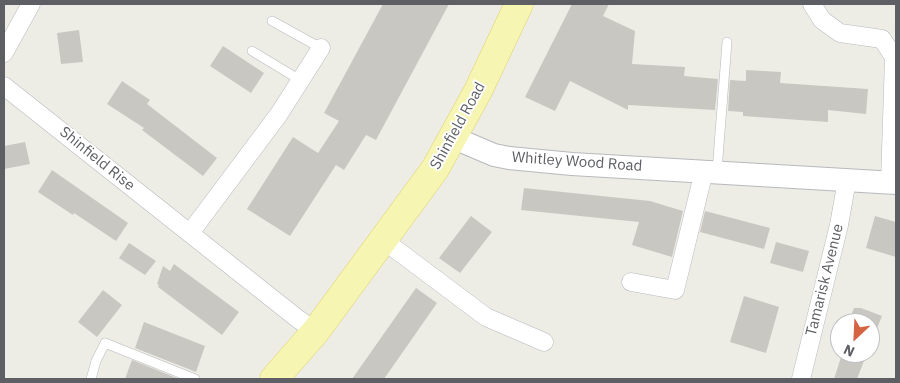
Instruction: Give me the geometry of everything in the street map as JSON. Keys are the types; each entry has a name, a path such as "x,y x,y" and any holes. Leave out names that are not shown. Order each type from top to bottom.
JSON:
{"main road":[{"name":"Shinfield Road","path":"274,379 316,331 427,181 454,138 491,66 519,4"}],"street":[{"path":"4,53 31,4"},
{"path":"812,4 822,20 840,33 882,39 894,57 893,183"},
{"path":"190,234 279,114 321,48"},
{"name":"Shinfield Rise","path":"4,86 298,319 316,331"},
{"name":"Whitley Wood Road","path":"454,138 494,155 509,158 572,164 893,183"},
{"path":"631,282 675,290 710,171"},
{"name":"Tamarisk Avenue","path":"801,379 839,225 847,180"},
{"path":"382,240 486,317 544,342"}],"lane":[{"path":"272,21 321,48"},
{"path":"710,171 727,42"},
{"path":"252,51 300,80"},
{"path":"91,379 96,361 105,343 195,379"}],"building":[{"path":"383,4 449,4 376,140 366,135 344,170 336,165 290,236 247,209 293,137 318,153 339,121 324,113"},
{"path":"572,4 609,4 603,16 635,31 632,64 685,67 684,76 718,79 715,110 628,105 628,110 570,81 555,111 525,97"},
{"path":"79,30 83,62 61,64 57,33"},
{"path":"223,46 264,73 251,93 210,66"},
{"path":"746,70 781,72 780,83 868,89 866,114 828,110 828,122 743,116 743,112 728,111 730,80 746,81"},
{"path":"122,81 150,100 147,104 217,158 203,176 142,130 144,128 107,104"},
{"path":"25,142 30,164 4,169 4,146"},
{"path":"52,170 128,223 116,241 38,192"},
{"path":"524,188 650,201 683,211 672,257 632,245 639,222 521,210"},
{"path":"705,211 770,228 764,249 700,232"},
{"path":"471,216 492,232 460,273 439,258"},
{"path":"875,216 896,222 896,257 866,248"},
{"path":"776,242 809,251 803,272 770,263"},
{"path":"129,243 156,261 145,275 119,258"},
{"path":"174,264 239,312 222,335 158,287 159,285 157,284 163,266 170,271"},
{"path":"416,288 437,303 384,379 352,379"},
{"path":"103,290 122,305 97,337 78,322"},
{"path":"744,296 779,307 766,353 730,342"},
{"path":"854,308 861,308 874,313 852,313"},
{"path":"144,322 205,346 196,372 135,348"},
{"path":"132,360 179,379 125,379"},
{"path":"839,363 863,363 857,379 834,379"}]}
